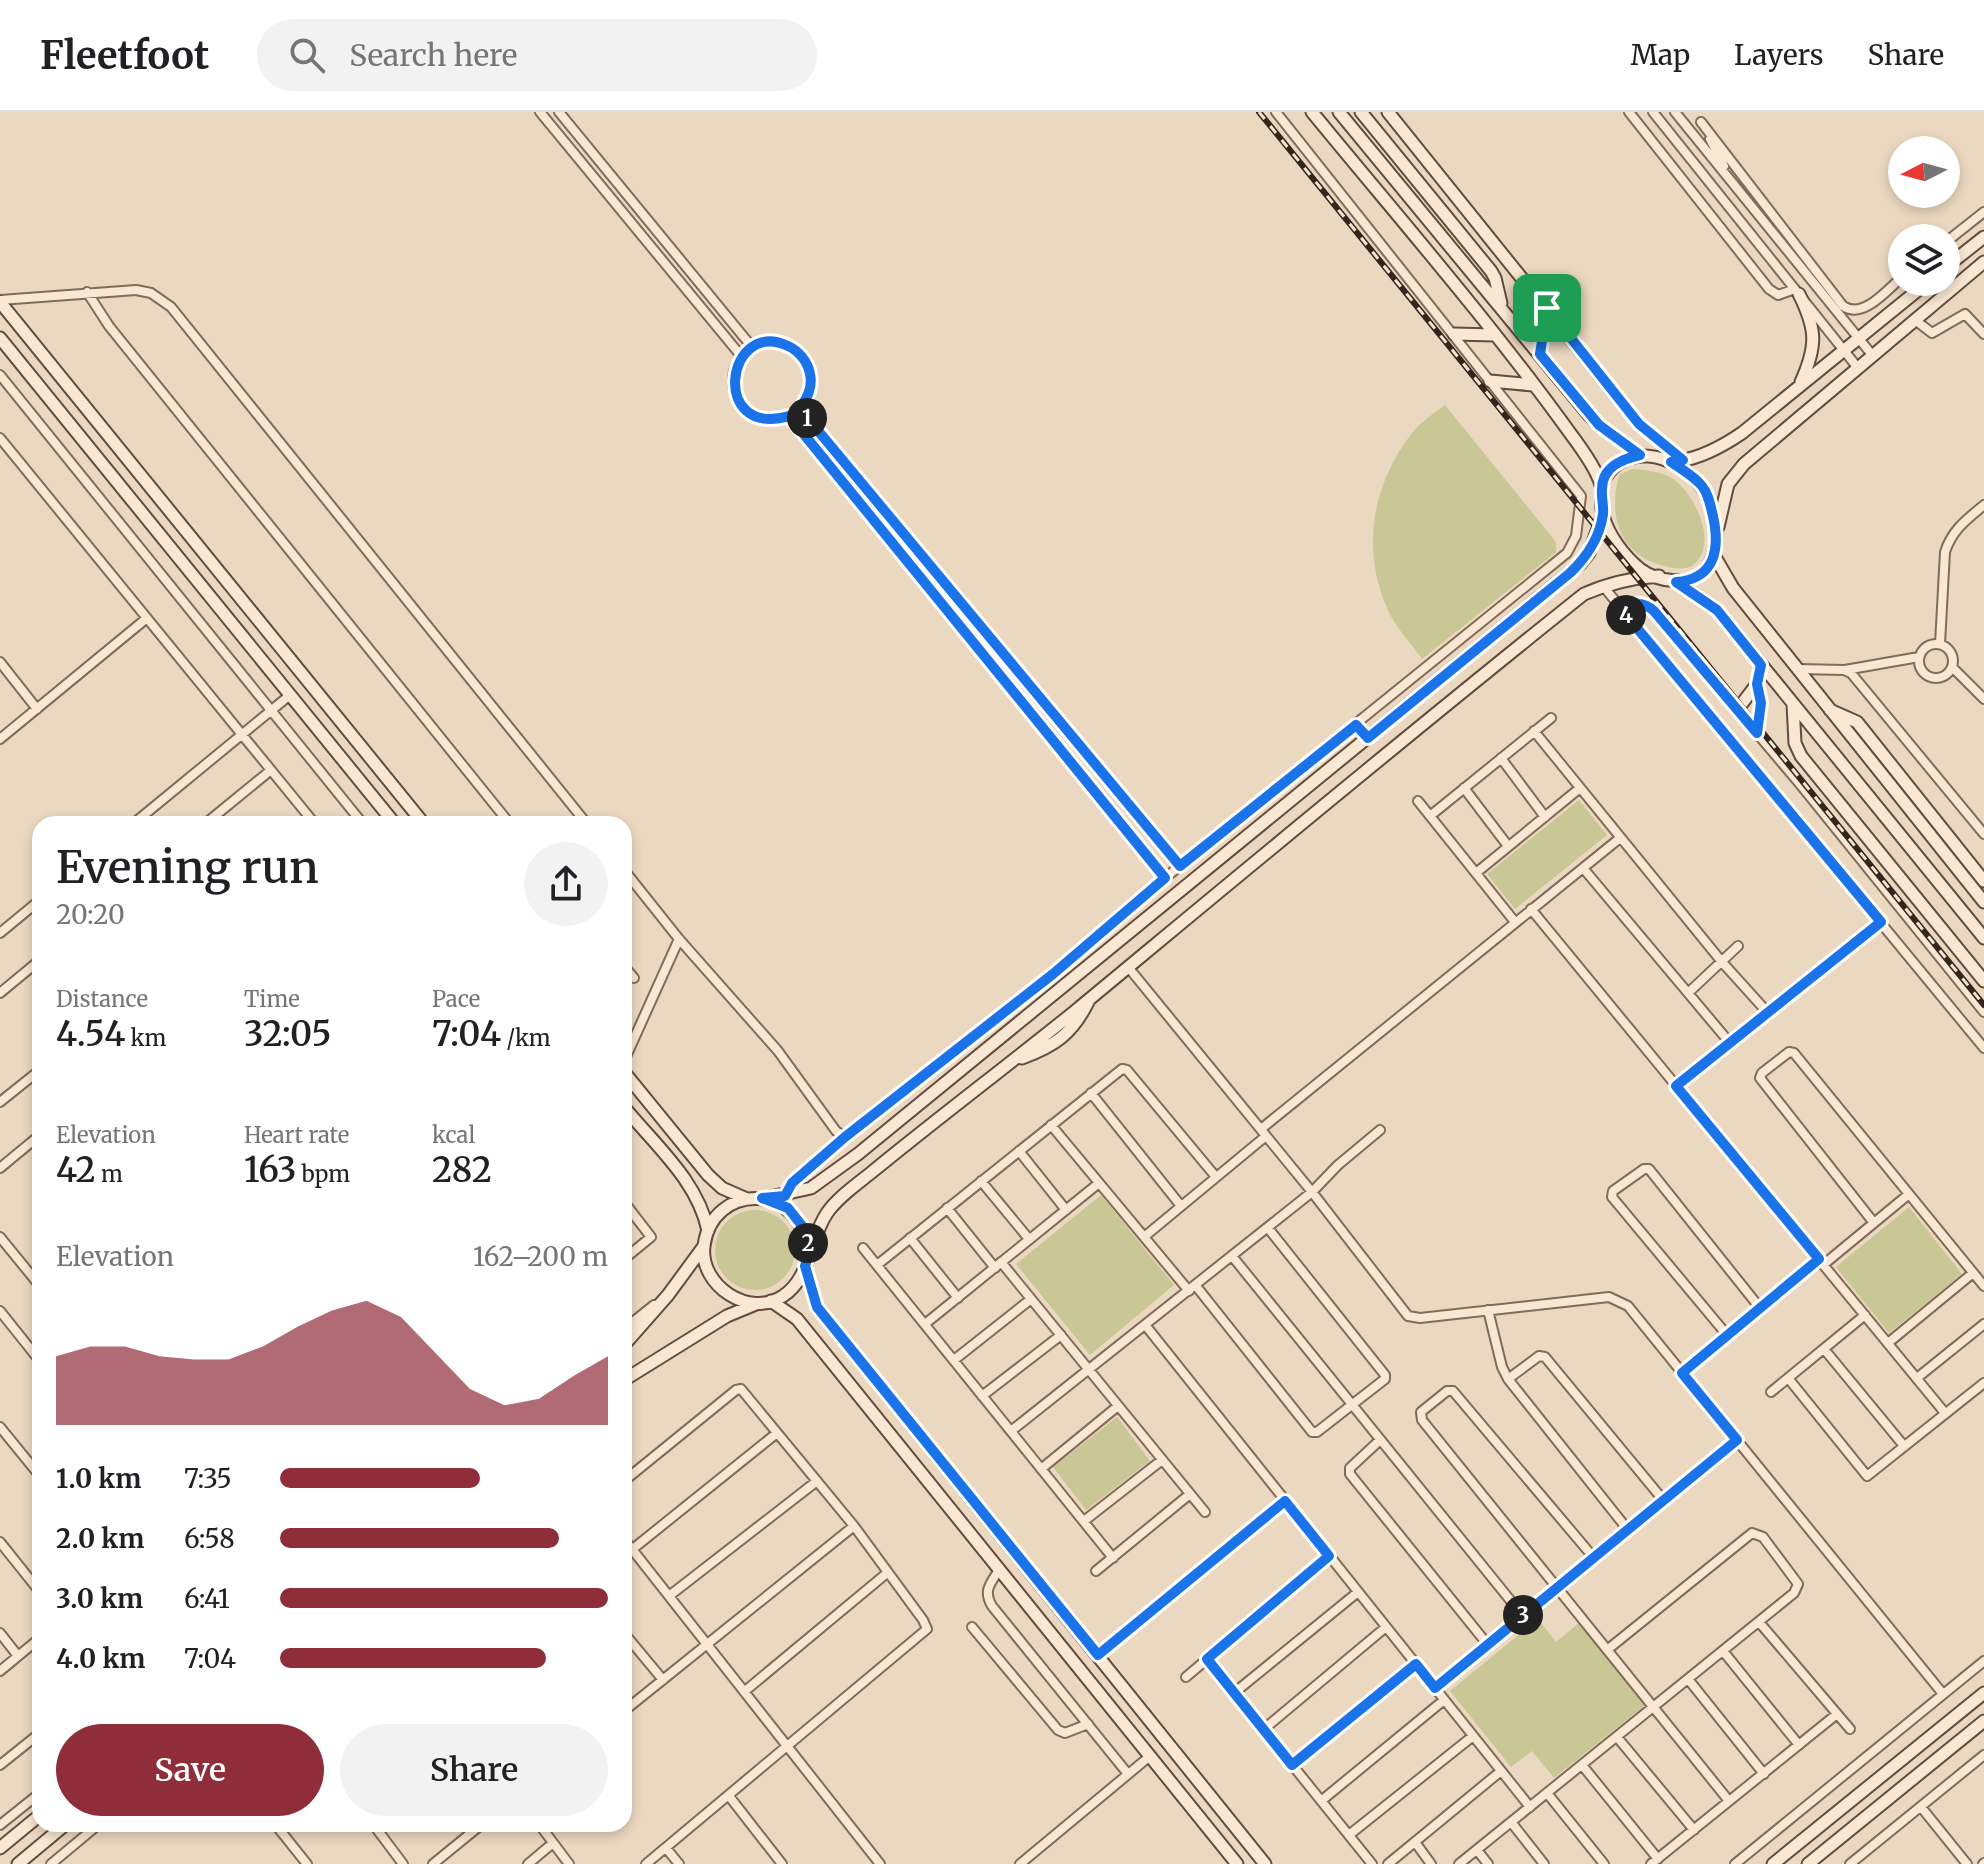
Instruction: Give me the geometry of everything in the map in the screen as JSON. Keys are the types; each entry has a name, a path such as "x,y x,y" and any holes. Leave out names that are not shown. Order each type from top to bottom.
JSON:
{"street":[{"path":"540,112 742,357"},
{"path":"559,112 752,347"},
{"path":"785,1196 792,1183 845,1137 1053,974 1165,878 1567,553 1574,543 1583,498 1276,112"},
{"path":"1312,112 1571,433 1601,485 1603,515 1618,547 1642,571 1676,582 1717,610 1984,938"},
{"path":"1339,112 1599,425 1640,455"},
{"path":"1361,112 1491,271 1502,308"},
{"path":"1388,112 1639,424 1701,486 1708,496 1717,533"},
{"path":"1629,112 1773,294 1797,292"},
{"path":"1653,112 1858,368"},
{"path":"1675,112 1873,356"},
{"path":"1693,112 1843,306 1853,311 1872,303 1888,289"},
{"path":"1701,122 1731,181"},
{"path":"1960,231 1984,212"},
{"path":"1960,256 1984,237"},
{"path":"1676,582 1691,581 1703,573 1715,557 1728,484 1744,464 1984,262"},
{"path":"0,301 136,290 151,293 171,307 581,816"},
{"path":"87,292 109,326 504,816"},
{"path":"1797,292 1811,318 1814,337 1811,359 1799,387"},
{"path":"1601,485 1608,470 1621,460 1640,455 1677,461 1725,444 1910,296"},
{"path":"0,301 418,816"},
{"path":"1872,303 1884,317"},
{"path":"1540,354 1547,308"},
{"path":"1915,320 1932,333 1965,314 1984,334"},
{"path":"1454,334 1494,335"},
{"path":"0,338 388,816"},
{"path":"776,342 788,346 806,362 810,387 800,409 776,420 763,419 742,406 735,394 733,381 735,368 742,357 752,347 776,342"},
{"path":"0,375 356,816"},
{"path":"1490,381 1533,385"},
{"path":"800,409 1180,866"},
{"path":"789,416 1165,878"},
{"path":"0,438 308,816"},
{"path":"1940,644 1945,552 1958,526 1984,505"},
{"path":"756,1304 725,1293 712,1279 704,1246 708,1231 723,1210 747,1199 785,1196 811,1188 858,1154 1580,564 1589,553 1603,515"},
{"path":"1715,557 1733,588 1984,902"},
{"path":"632,1375 727,1316 784,1296 801,1279 828,1211 870,1174 1091,998 1584,594 1632,578 1659,576"},
{"path":"1603,586 1984,1048"},
{"path":"1622,610 1634,603 1641,603 1654,611 1984,1012"},
{"path":"0,739 147,618"},
{"path":"1798,669 1844,670 1919,657 1929,644 1940,644 1950,650 1952,667 1945,676 1933,678 1923,672 1919,657"},
{"path":"0,662 37,709"},
{"path":"1757,733 1761,703 1757,684 1761,665"},
{"path":"1952,667 1984,699"},
{"path":"1844,670 1854,676 1984,834"},
{"path":"1737,710 1757,684"},
{"path":"143,816 290,695"},
{"path":"1793,704 1795,743 1801,756 1984,981"},
{"path":"1830,710 1857,722 1984,881"},
{"path":"1430,816 1551,718"},
{"path":"1356,725 1368,738"},
{"path":"1534,731 1722,962 1768,1013"},
{"path":"1501,758 1545,817"},
{"path":"215,816 271,770"},
{"path":"1464,788 1508,846"},
{"path":"1476,873 1580,788"},
{"path":"1418,801 1515,922"},
{"path":"1144,1237 1264,1132 1620,838"},
{"path":"1583,868 1730,1043"},
{"path":"632,880 679,939 778,1051 836,1131 845,1137"},
{"path":"0,933 32,907"},
{"path":"1531,909 1945,1413"},
{"path":"1676,1086 1881,922"},
{"path":"632,1043 679,939"},
{"path":"1688,993 1738,946"},
{"path":"0,993 32,967"},
{"path":"1128,967 1264,1132 1408,1316 1420,1318 1609,1297 1628,1306 1943,1694"},
{"path":"1874,1223 1762,1081 1762,1073 1792,1051 1984,1286"},
{"path":"877,1265 1120,1069 1125,1068 1216,1177"},
{"path":"0,1102 32,1076"},
{"path":"632,1082 708,1175 722,1188 747,1199"},
{"path":"1091,1093 1181,1206"},
{"path":"632,1116 688,1183 703,1208 708,1231"},
{"path":"1051,1125 1312,1432 1317,1432 1385,1379 1385,1375 1268,1228"},
{"path":"1011,1431 1268,1228 1380,1130"},
{"path":"0,1168 32,1143"},
{"path":"1019,1151 1066,1210"},
{"path":"1727,1335 1612,1197 1613,1191 1644,1169 1649,1169 1760,1308"},
{"path":"981,1181 1029,1239"},
{"path":"925,1324 1099,1183"},
{"path":"1682,1373 1760,1308 1909,1194"},
{"path":"762,1198 788,1208 803,1227 817,1307 1265,1864"},
{"path":"947,1208 1031,1299 1205,1512"},
{"path":"632,1212 651,1237 632,1252"},
{"path":"0,1237 32,1276"},
{"path":"910,1238 958,1298"},
{"path":"632,1336 668,1295 704,1246"},
{"path":"863,1248 1113,1558"},
{"path":"1232,1256 1523,1616"},
{"path":"1888,1343 1973,1273"},
{"path":"632,1323 668,1295"},
{"path":"954,1360 1031,1299"},
{"path":"771,1301 797,1319 1237,1864"},
{"path":"1488,1310 1502,1367 1508,1379 1628,1530"},
{"path":"0,1311 32,1351"},
{"path":"1771,1392 1865,1315"},
{"path":"1917,1378 1984,1324"},
{"path":"1146,1326 1530,1807"},
{"path":"982,1396 1061,1335"},
{"path":"1824,1349 1904,1446"},
{"path":"1508,1379 1539,1356 1545,1357 1664,1501"},
{"path":"1788,1378 1865,1476 1984,1383"},
{"path":"632,1475 739,1389 743,1390 854,1526 927,1629 646,1864"},
{"path":"1594,1558 1453,1391 1447,1391 1420,1416 1729,1801"},
{"path":"1041,1469 1118,1406"},
{"path":"0,1427 32,1466"},
{"path":"777,1433 632,1549 880,1864"},
{"path":"1380,1440 1350,1468 1350,1474 1488,1645"},
{"path":"1435,1688 1737,1440"},
{"path":"1084,1521 1162,1460"},
{"path":"669,1596 817,1481"},
{"path":"1096,1571 1190,1494"},
{"path":"1098,1655 1285,1501"},
{"path":"632,1705 854,1526"},
{"path":"1459,1864 1759,1622 1794,1593 1798,1584 1763,1537 1752,1533 1607,1650"},
{"path":"0,1542 32,1582"},
{"path":"1186,1677 1329,1556"},
{"path":"999,1570 987,1588 987,1597 1128,1774"},
{"path":"745,1691 887,1573"},
{"path":"1234,1693 1358,1592"},
{"path":"1759,1622 1850,1729"},
{"path":"972,1627 1058,1730 1065,1733 1088,1724"},
{"path":"1264,1729 1386,1627"},
{"path":"0,1633 18,1656"},
{"path":"632,1643 663,1680"},
{"path":"0,1671 32,1645"},
{"path":"1723,1651 1799,1745"},
{"path":"1207,1659 1372,1864"},
{"path":"1735,1864 1984,1661"},
{"path":"1292,1765 1416,1664"},
{"path":"1688,1679 1764,1774"},
{"path":"1773,1864 1984,1693"},
{"path":"1321,1801 1444,1700"},
{"path":"1582,1765 1655,1861 1837,1714"},
{"path":"1808,1864 1984,1721"},
{"path":"1349,1835 1473,1736"},
{"path":"1617,1737 1694,1830"},
{"path":"0,1765 32,1739"},
{"path":"1850,1864 1984,1755"},
{"path":"1020,1864 1150,1756"},
{"path":"1388,1864 1501,1771"},
{"path":"1547,1793 1604,1864"},
{"path":"729,1796 782,1864"},
{"path":"0,1825 32,1799"},
{"path":"1921,1807 1967,1864"},
{"path":"0,1848 32,1822"},
{"path":"1511,1822 1544,1864"},
{"path":"18,1864 56,1832"},
{"path":"51,1864 89,1832"},
{"path":"281,1832 307,1864"},
{"path":"379,1832 403,1864"},
{"path":"433,1864 472,1832"},
{"path":"545,1832 569,1864"},
{"path":"1415,1842 1431,1864"},
{"path":"528,1864 553,1843"},
{"path":"666,1848 679,1864"},
{"path":"1477,1850 1488,1864"}],"shaded area":[{"path":"1445,405 1556,542 1556,552 1422,659 1387,608 1374,563 1373,540 1380,495 1398,453 1416,429"},
{"path":"1632,469 1668,476 1689,495 1704,532 1701,556 1690,567 1675,568 1649,561 1636,553 1620,532 1615,505 1616,490 1619,475"},
{"path":"1579,800 1607,835 1515,909 1487,874"},
{"path":"1101,1195 1174,1285 1090,1355 1016,1264"},
{"path":"1909,1207 1962,1274 1889,1333 1836,1267"},
{"path":"747,1210 763,1210 784,1221 795,1242 795,1258 784,1279 763,1290 747,1290 733,1284 721,1272 715,1258 715,1242 721,1228 733,1216"},
{"path":"1117,1417 1150,1461 1086,1510 1053,1467"},
{"path":"1538,1619 1556,1642 1579,1623 1645,1705 1554,1778 1532,1751 1511,1767 1450,1691"}],"railway":[{"path":"1259,112 1984,1005"}],"route":[{"path":"1547,308 1639,424 1683,460 1671,462 1694,479 1708,496 1717,533 1715,557 1703,573 1691,581 1676,582 1717,610 1761,665 1757,684 1761,703 1757,733 1654,611 1641,603 1634,603 1622,610 1881,922 1676,1086 1819,1259 1682,1373 1737,1440 1435,1688 1416,1664 1292,1765 1207,1659 1329,1556 1285,1501 1098,1655 817,1307 805,1266 809,1254 803,1227 788,1208 762,1198 785,1196 792,1183 845,1137 1053,974 1165,878 789,416 776,420 763,419 742,406 735,394 735,368 752,347 764,343 776,342 798,353 806,362 810,374 807,399 800,409 1180,866 1356,725 1368,738 1570,573 1589,553 1603,515 1601,485 1608,470 1621,460 1640,455 1589,415 1540,354 1547,308"}]}
